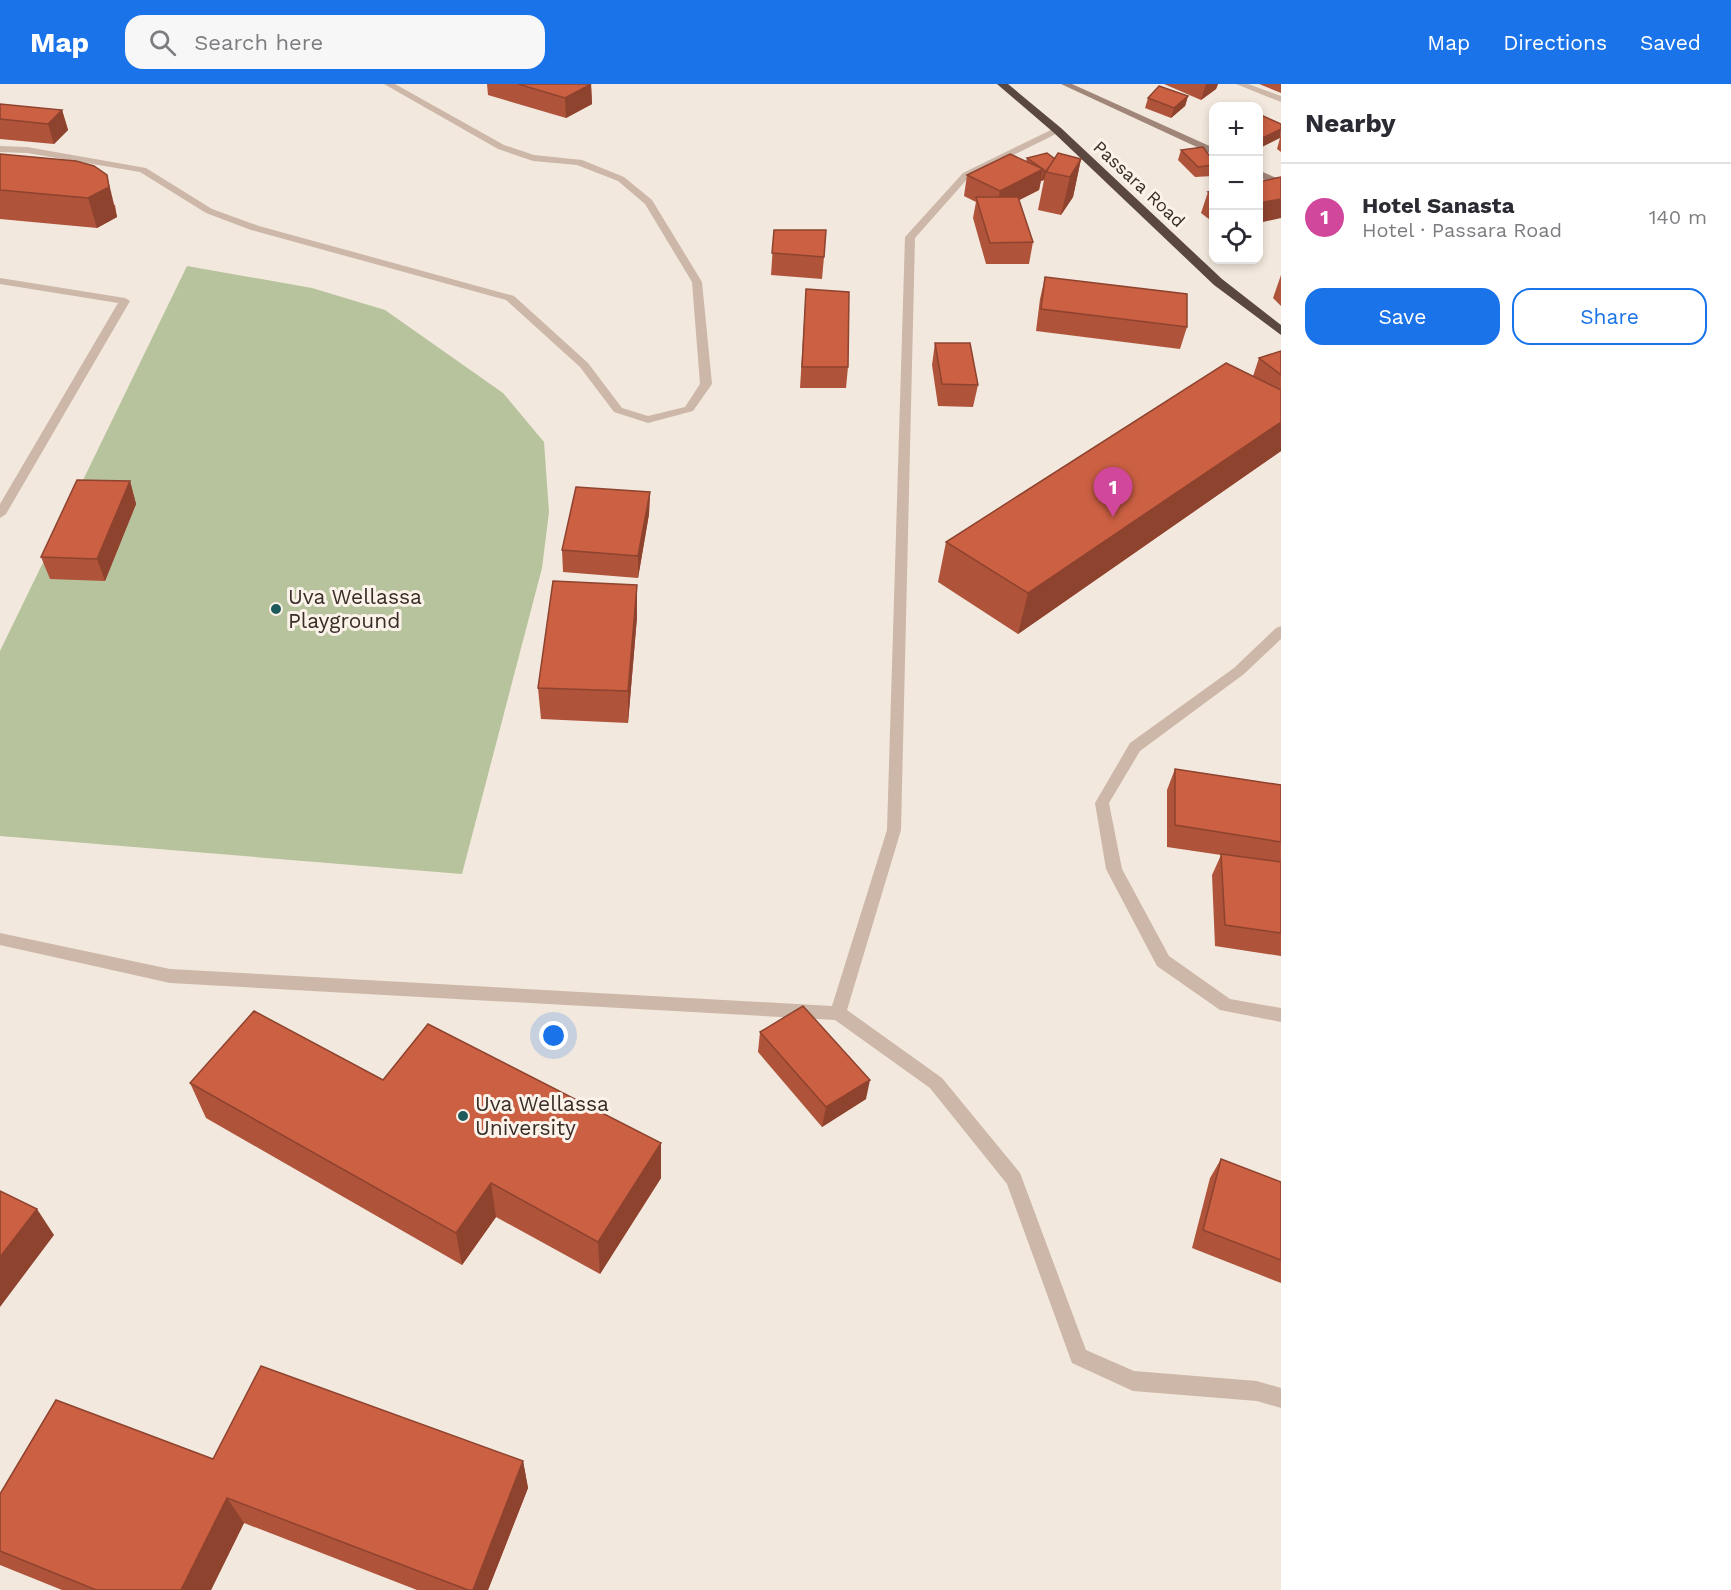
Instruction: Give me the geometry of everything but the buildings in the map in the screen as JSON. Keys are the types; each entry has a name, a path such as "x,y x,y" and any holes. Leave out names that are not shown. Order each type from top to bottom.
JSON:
{"highway":[{"name":"Passara Road","path":"1002,84 1057,130 1218,282 1281,331"}],"street":[{"path":"1065,84 1209,150"},
{"path":"1263,175 1281,184"}],"lane":[{"path":"0,149 27,150 143,170 162,180 183,197 209,211 246,224 510,298 584,365 618,410 648,420 689,409 706,384 697,282 649,202 621,180 579,162 533,158 501,147 388,84"},
{"path":"1240,84 1281,99"},
{"path":"838,1013 894,830 910,237 966,175 1057,130"},
{"path":"0,280 125,301 0,514"},
{"path":"1281,632 1239,671 1135,747 1102,803 1114,869 1163,961 1226,1005 1281,1015"},
{"path":"0,939 170,976 838,1013 936,1083 1014,1179 1079,1356 1133,1381 1257,1391 1281,1398"}],"green space":[{"name":"Uva Wellassa Playground","path":"187,266 312,288 385,310 503,393 544,442 549,512 542,568 462,874 0,836 0,651"}],"place":[{"name":"Hotel Sanasta","path":"1113,517"},
{"name":"Uva Wellassa Playground","path":"276,609"},
{"name":"Uva Wellassa University","path":"463,1116"}]}
